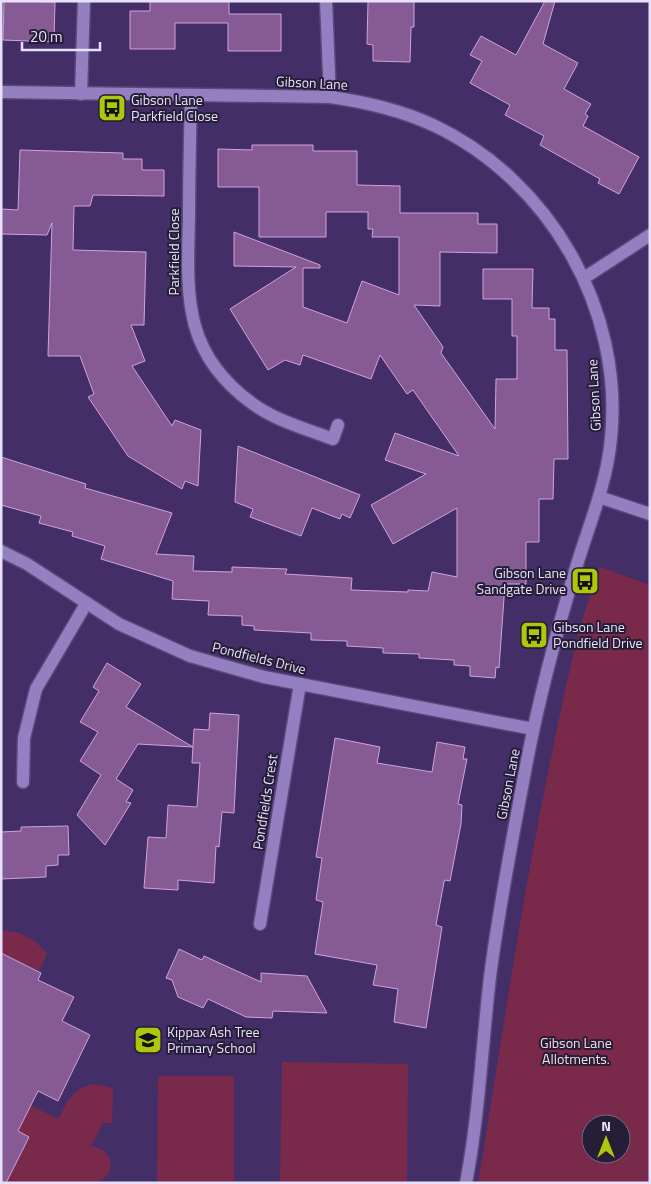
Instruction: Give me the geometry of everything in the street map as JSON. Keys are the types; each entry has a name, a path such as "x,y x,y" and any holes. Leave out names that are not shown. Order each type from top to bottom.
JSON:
{"street":[{"path":"81,94 84,1"},
{"path":"326,1 330,97"},
{"name":"Gibson Lane","path":"1,92 330,97 357,101 410,116 434,126 481,154 522,189 541,209 572,254 584,278 602,329 612,382 612,436 608,463 599,497 550,654 534,729 498,918 490,978 477,1120 466,1183"},
{"name":"Parkfield Close","path":"191,96 187,291 196,329 203,347 213,364 232,386 271,415 333,439 338,425"},
{"path":"584,278 650,235"},
{"path":"599,497 650,514"},
{"name":"Pondfields Drive","path":"1,551 45,575 86,604 128,628 190,656 226,668 300,684 534,729"},
{"path":"23,782 24,738 30,705 43,674 86,604"},
{"name":"Pondfields Crest","path":"260,924 300,684"}],"green space":[{"name":"Gibson Lane Allotments.","path":"600,567 650,585 650,1183 478,1183 541,807 572,659"},
{"path":"1,931 15,932 27,936 43,949 47,954 39,971 1,953"},
{"path":"282,1062 408,1064 407,1183 280,1183"},
{"path":"158,1076 234,1076 234,1183 157,1183"},
{"path":"93,1084 113,1088 112,1123 103,1123 91,1146 100,1149 110,1158 110,1171 106,1176 91,1183 6,1183 28,1137 18,1131 31,1106 59,1119 72,1097 80,1089"}],"building":[{"path":"4,1 55,2 54,42 3,40"},
{"path":"150,1 229,1 229,14 281,14 281,51 228,51 228,23 175,23 175,49 130,49 130,11 150,11"},
{"path":"368,1 414,1 414,27 411,27 410,62 373,61 373,45 367,44"},
{"path":"545,1 555,1 543,44 578,63 564,89 591,104 585,114 588,116 583,126 639,157 619,194 598,183 600,179 540,145 544,136 505,115 510,105 470,83 482,61 470,55 481,36 516,55"},
{"path":"252,145 313,145 313,151 357,151 357,185 400,186 400,213 478,213 478,224 497,224 497,253 440,252 440,306 414,305 443,347 441,353 495,429 496,379 517,379 517,336 512,336 512,299 483,299 483,269 533,269 532,308 549,308 549,319 555,319 555,350 567,350 568,459 554,459 553,499 539,499 539,542 526,542 526,584 505,584 499,668 496,667 495,678 470,676 470,666 454,665 454,660 419,658 419,654 383,653 383,648 347,646 347,641 311,640 311,633 254,630 254,626 242,625 242,616 208,615 209,601 172,599 173,581 101,559 105,546 72,536 73,532 39,523 41,516 1,505 1,457 86,484 85,488 172,513 156,554 194,556 193,571 232,572 232,567 287,569 285,574 352,578 351,590 408,592 408,590 428,591 432,572 457,577 457,508 393,544 371,505 426,474 385,460 395,433 459,456 413,390 407,394 380,355 371,379 303,355 300,365 285,360 268,370 230,309 296,267 234,266 234,232 320,265 320,268 303,268 303,307 347,323 362,281 399,295 399,237 372,237 373,229 368,229 368,212 326,212 326,237 259,237 259,187 218,187 218,149 252,150"},
{"path":"20,150 123,153 123,159 142,159 142,170 164,170 164,196 93,195 90,206 74,206 73,250 146,252 144,325 131,325 145,361 132,366 172,426 175,420 201,430 198,486 185,481 182,489 128,456 88,397 94,394 80,356 48,356 52,223 47,235 1,234 1,209 18,210"},
{"path":"238,446 360,495 350,518 342,514 340,519 312,508 301,536 250,517 253,509 235,502"},
{"path":"107,663 141,684 126,707 193,747 138,744 116,779 133,790 126,802 131,803 105,845 77,815 101,775 80,761 98,732 80,722 99,691 93,687"},
{"path":"210,713 239,715 234,813 222,812 219,847 216,846 214,883 178,880 178,890 144,888 148,837 166,838 168,805 197,807 200,763 192,763 194,729 209,730"},
{"path":"335,738 380,747 377,763 432,772 437,742 465,747 463,759 467,759 458,804 462,805 461,824 450,881 445,880 444,882 436,925 442,927 426,1028 394,1022 398,989 373,985 377,965 315,954 323,902 316,900 322,858 316,857"},
{"path":"68,826 69,855 58,855 58,865 46,866 46,877 1,879 1,832 21,831 21,827"},
{"path":"179,949 202,960 204,956 261,982 261,973 307,976 327,1013 273,1011 272,1018 246,1017 208,999 203,1008 178,997 172,980 166,978"},
{"path":"1,953 41,973 38,980 74,997 62,1021 90,1035 58,1101 38,1091 18,1131 29,1137 6,1183 1,1183"}],"place":[{"name":"Gibson Lane Parkfield Close","path":"112,108"},
{"name":"Gibson Lane Sandgate Drive","path":"585,581"},
{"name":"Gibson Lane Pondfield Drive","path":"534,635"},
{"name":"Kippax Ash Tree Primary School","path":"148,1040"}]}
